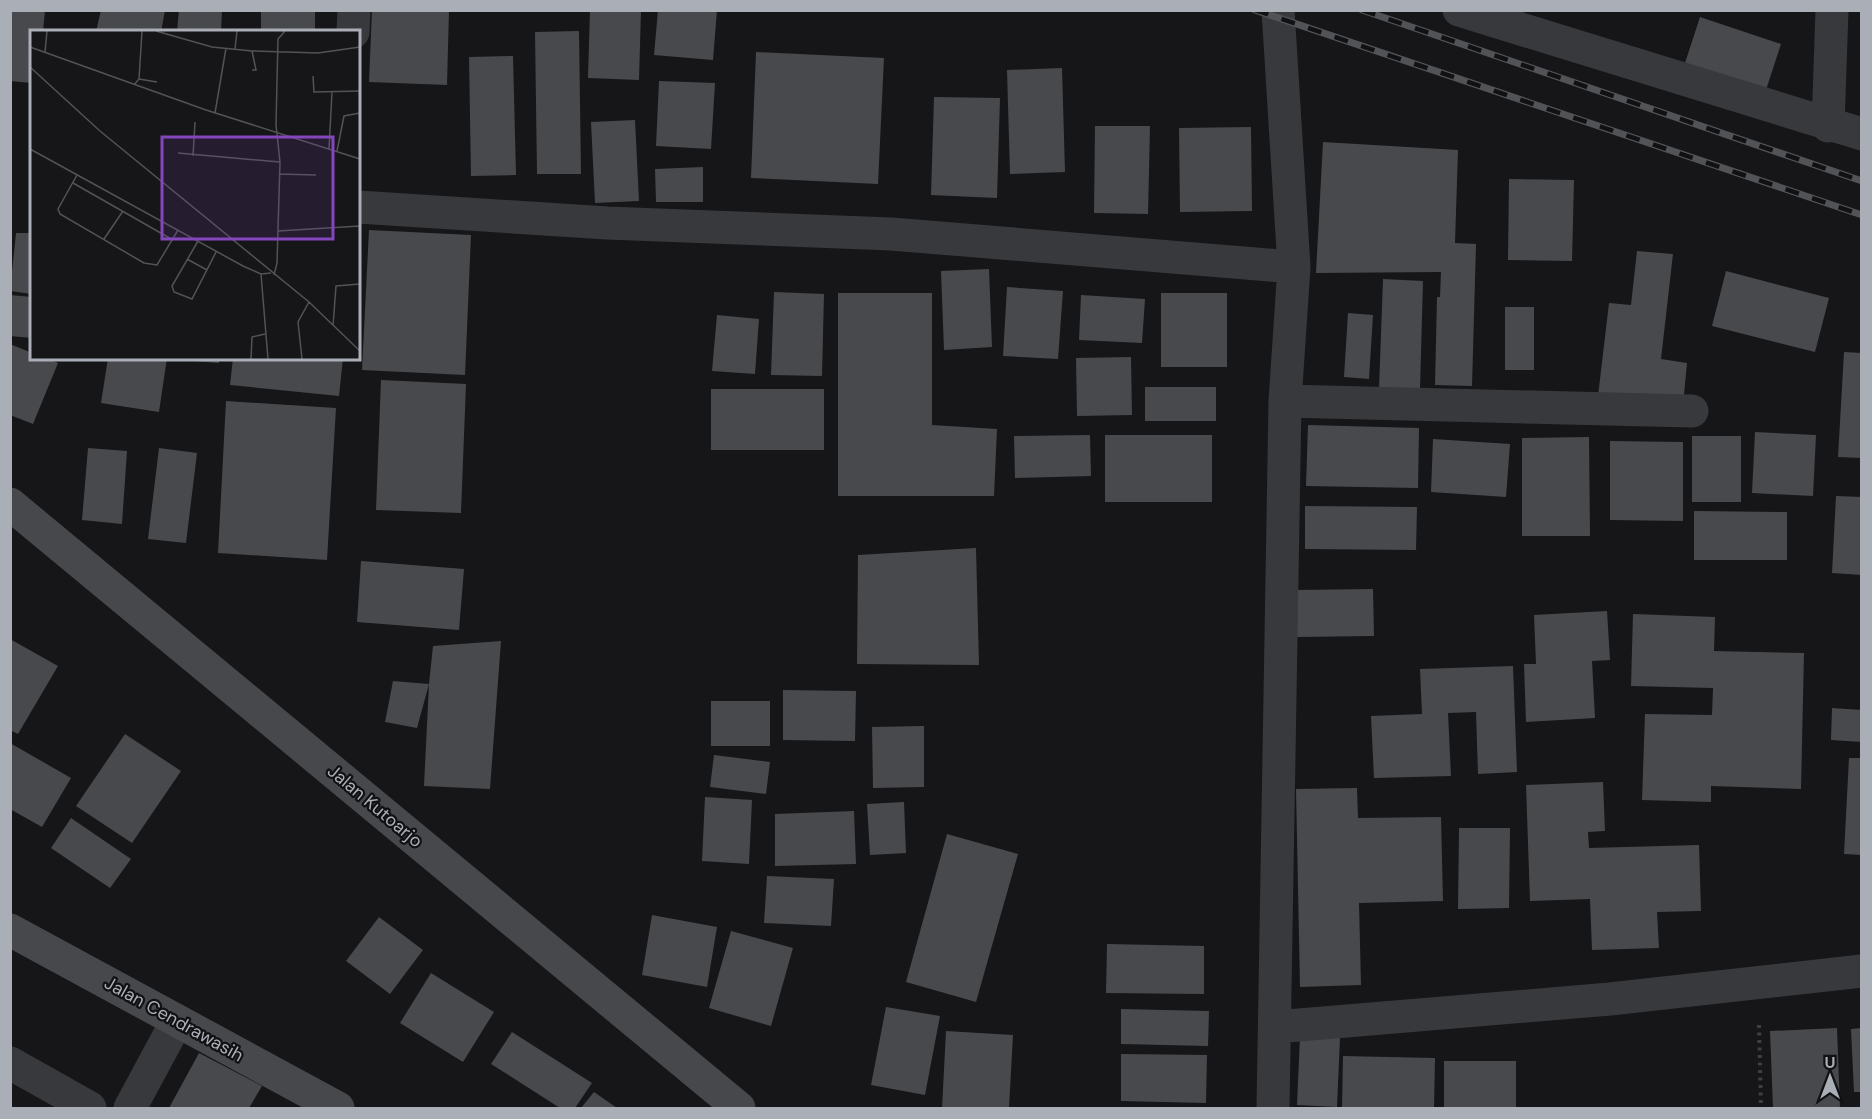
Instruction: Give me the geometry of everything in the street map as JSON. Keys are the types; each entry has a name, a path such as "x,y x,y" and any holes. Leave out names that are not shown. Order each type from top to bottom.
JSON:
{"main road":[{"name":"Jalan Kutoarjo","path":"10,504 739,1108"},
{"name":"Jalan Cendrawasih","path":"10,930 338,1108"}],"street":[{"path":"352,30 354,10"},
{"path":"1273,1108 1285,401 1294,267 1278,10"},
{"path":"1459,10 1828,126 1862,134"},
{"path":"1828,126 1832,10"},
{"path":"360,207 607,223 891,234 1294,267"},
{"path":"1285,401 1692,411"},
{"path":"1275,1028 1757,984 1862,971"},
{"path":"130,1108 177,1021"},
{"path":"10,1063 90,1108"}],"path":[{"path":"1757,984 1761,1108"}],"building":[{"path":"10,10 45,10 43,30 30,30 30,83 10,81"},
{"path":"101,10 165,10 161,30 96,30"},
{"path":"179,10 222,10 221,30 177,30"},
{"path":"261,10 315,10 315,30 261,30"},
{"path":"372,10 449,10 447,85 369,82"},
{"path":"590,10 641,10 639,80 588,78"},
{"path":"658,10 717,10 713,60 654,55"},
{"path":"1700,17 1781,44 1766,90 1685,63"},
{"path":"579,31 581,174 537,174 535,32"},
{"path":"756,52 884,58 878,184 751,178"},
{"path":"513,56 516,175 471,176 469,57"},
{"path":"1062,68 1065,172 1010,174 1007,70"},
{"path":"659,81 715,83 711,149 656,146"},
{"path":"934,97 1000,98 997,198 931,195"},
{"path":"635,120 639,201 595,203 591,122"},
{"path":"1095,126 1150,126 1148,214 1094,213"},
{"path":"1251,127 1252,211 1180,212 1179,128"},
{"path":"1323,142 1458,150 1455,243 1476,244 1472,386 1435,385 1437,297 1440,297 1441,272 1316,273"},
{"path":"703,167 703,202 656,202 655,169"},
{"path":"1509,179 1574,180 1572,261 1508,260"},
{"path":"369,230 471,235 465,375 362,370"},
{"path":"16,233 30,233 30,294 10,291"},
{"path":"1637,251 1673,254 1661,359 1687,363 1683,405 1598,396 1609,303 1631,305"},
{"path":"989,269 992,347 944,350 941,271"},
{"path":"1726,271 1829,298 1815,352 1712,326"},
{"path":"1383,279 1423,281 1420,390 1379,389"},
{"path":"1007,287 1063,291 1058,359 1003,356"},
{"path":"774,292 824,294 822,376 771,375"},
{"path":"838,293 932,293 932,425 997,429 994,496 838,496"},
{"path":"1161,293 1227,293 1227,367 1161,367"},
{"path":"10,295 30,297 30,338 10,336"},
{"path":"1081,295 1145,299 1142,343 1079,340"},
{"path":"1505,307 1534,307 1534,370 1505,370"},
{"path":"1348,313 1373,315 1369,379 1344,377"},
{"path":"717,315 759,319 755,374 712,371"},
{"path":"10,344 30,352 30,360 51,360 58,363 33,424 10,415"},
{"path":"1844,352 1862,353 1862,458 1838,457"},
{"path":"1131,357 1132,415 1077,416 1076,358"},
{"path":"108,360 167,360 159,412 101,403"},
{"path":"219,360 219,363 193,361"},
{"path":"233,360 343,360 339,396 230,385"},
{"path":"381,380 466,384 461,513 376,510"},
{"path":"1145,387 1216,387 1216,421 1145,421"},
{"path":"711,389 824,389 824,450 711,450"},
{"path":"226,401 336,408 327,560 218,553"},
{"path":"1308,425 1419,428 1418,488 1306,486"},
{"path":"1755,432 1816,435 1813,496 1752,493"},
{"path":"1090,435 1091,476 1015,478 1014,436"},
{"path":"1105,435 1212,435 1212,502 1105,502"},
{"path":"1692,436 1741,436 1741,502 1692,502"},
{"path":"1589,437 1590,536 1522,536 1522,438"},
{"path":"1433,439 1510,444 1506,497 1431,492"},
{"path":"1610,441 1683,442 1683,521 1610,520"},
{"path":"88,448 127,451 122,524 82,520"},
{"path":"159,448 197,453 186,543 148,539"},
{"path":"1836,496 1862,497 1862,575 1832,573"},
{"path":"1305,506 1417,507 1416,550 1305,549"},
{"path":"1694,511 1787,512 1787,560 1694,560"},
{"path":"976,548 979,665 857,664 858,555"},
{"path":"361,561 464,569 459,630 357,622"},
{"path":"1373,589 1374,636 1297,637 1296,590"},
{"path":"1607,611 1610,660 1592,661 1595,718 1526,722 1524,664 1536,664 1534,615"},
{"path":"1633,614 1715,617 1714,651 1804,653 1801,789 1711,786 1711,802 1642,800 1645,714 1712,715 1713,688 1631,686"},
{"path":"10,639 58,666 18,734 10,730"},
{"path":"501,641 490,789 424,786 433,646"},
{"path":"1513,666 1517,772 1478,774 1476,712 1448,713 1451,776 1374,778 1371,716 1422,714 1420,669"},
{"path":"393,681 429,684 417,728 385,722"},
{"path":"783,690 856,691 855,741 783,740"},
{"path":"711,701 770,701 770,746 711,746"},
{"path":"1832,708 1862,710 1862,742 1831,740"},
{"path":"924,726 924,787 873,788 872,727"},
{"path":"125,734 181,771 132,843 76,806"},
{"path":"10,743 71,778 42,827 10,809"},
{"path":"714,755 770,762 766,794 710,787"},
{"path":"1849,758 1862,758 1862,855 1844,854"},
{"path":"1603,782 1605,831 1588,832 1589,848 1699,845 1701,911 1657,912 1659,948 1592,950 1590,899 1530,901 1526,785"},
{"path":"1357,788 1358,818 1441,817 1443,901 1359,903 1361,985 1300,987 1296,789"},
{"path":"705,797 752,800 749,864 702,861"},
{"path":"904,802 906,853 870,855 867,804"},
{"path":"854,811 856,864 775,866 775,814"},
{"path":"71,818 131,859 110,888 51,848"},
{"path":"1459,828 1510,828 1509,908 1458,909"},
{"path":"947,834 1018,854 976,1002 906,982"},
{"path":"767,876 834,879 831,926 764,923"},
{"path":"652,915 717,927 707,987 642,975"},
{"path":"379,917 423,950 390,994 346,961"},
{"path":"731,931 793,948 771,1026 709,1008"},
{"path":"1107,944 1204,946 1204,994 1106,993"},
{"path":"431,973 494,1012 463,1062 400,1023"},
{"path":"886,1007 940,1016 925,1095 871,1085"},
{"path":"1121,1009 1209,1011 1208,1046 1121,1044"},
{"path":"1837,1028 1840,1108 1773,1108 1770,1031"},
{"path":"1862,1028 1862,1092 1854,1092 1851,1029"},
{"path":"946,1031 1013,1035 1009,1108 942,1108"},
{"path":"512,1032 592,1083 575,1108 560,1108 491,1064"},
{"path":"1300,1036 1340,1038 1337,1107 1297,1105"},
{"path":"199,1053 262,1086 249,1108 169,1108"},
{"path":"1121,1054 1207,1055 1206,1103 1121,1101"},
{"path":"1343,1056 1435,1058 1434,1108 1342,1108"},
{"path":"1444,1061 1516,1061 1516,1108 1444,1108"},
{"path":"594,1092 617,1108 581,1108"}],"railway":[{"path":"1255,10 1862,215"},
{"path":"1362,10 1862,181"}]}
